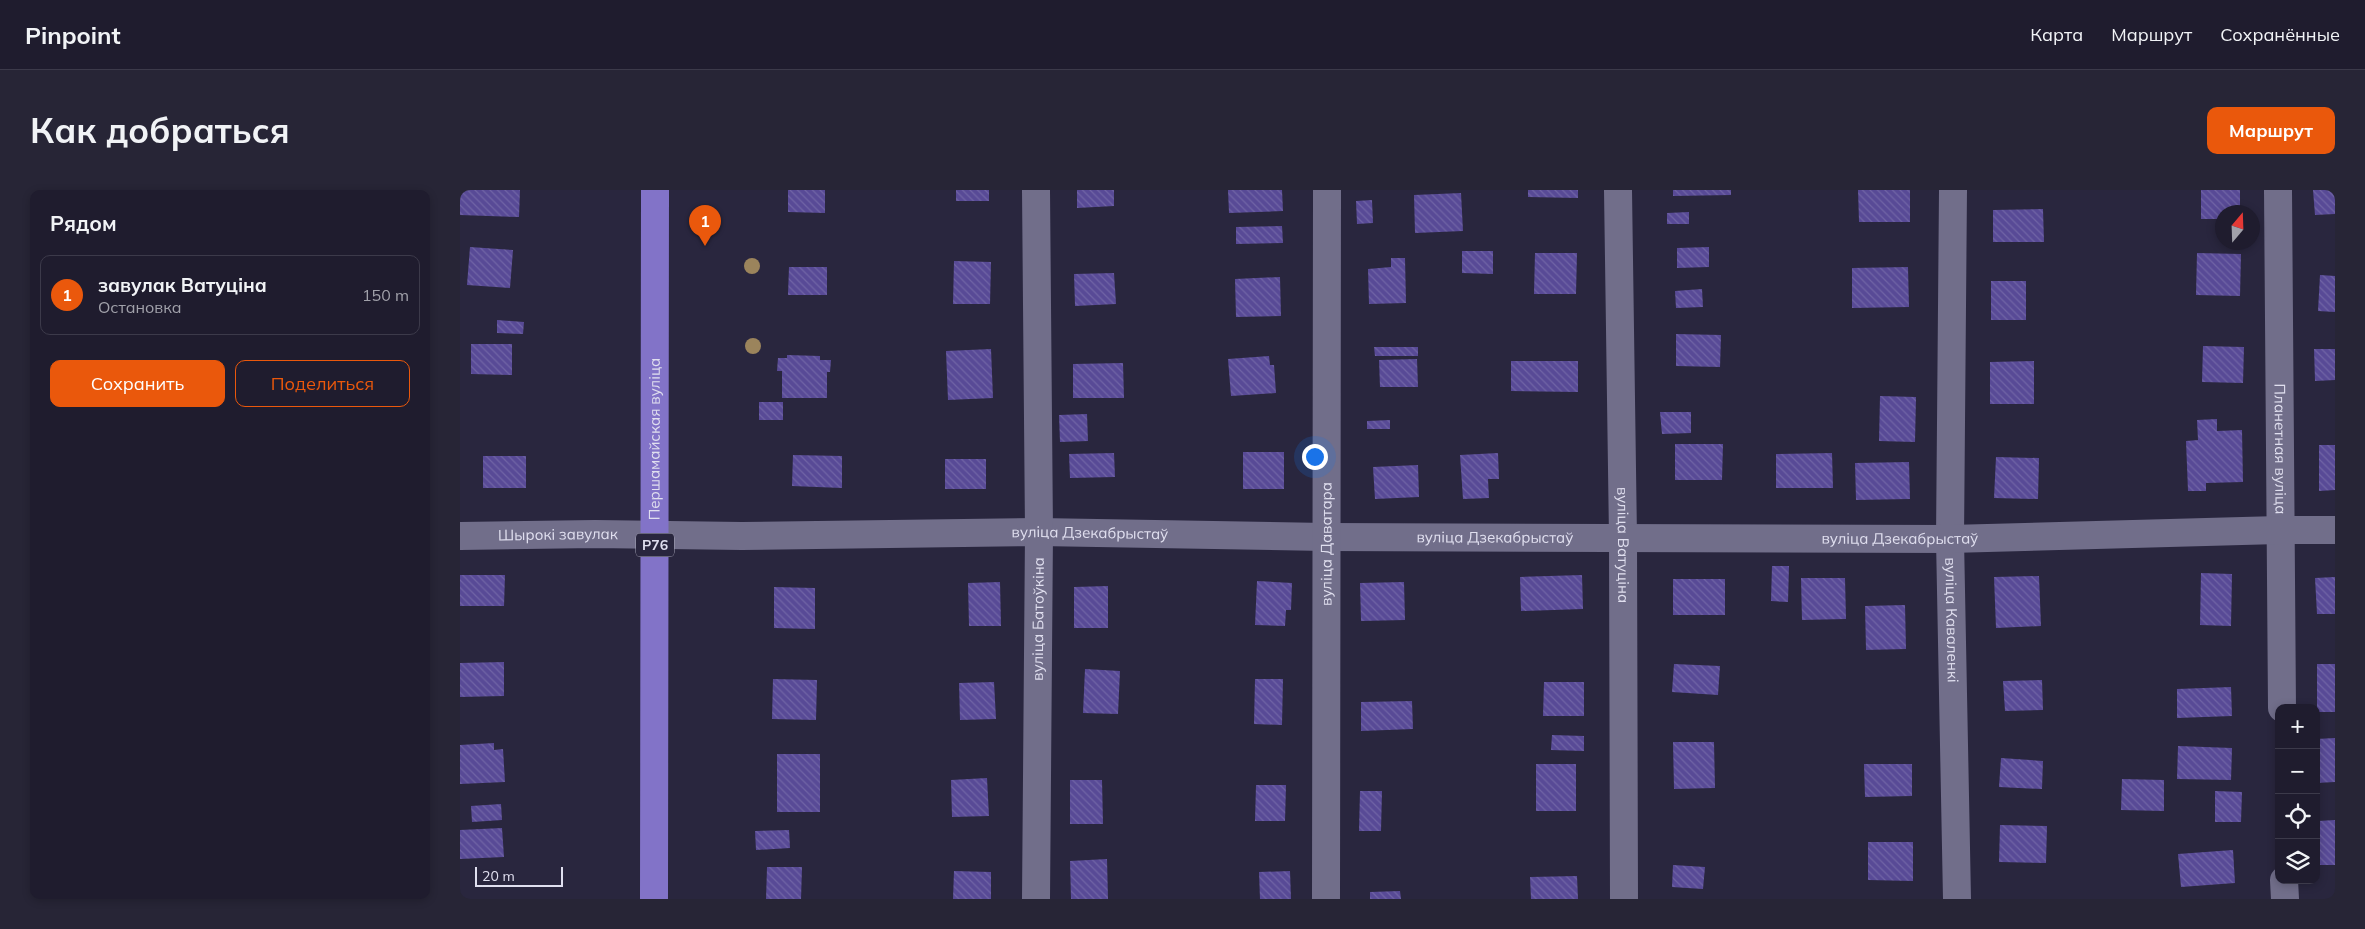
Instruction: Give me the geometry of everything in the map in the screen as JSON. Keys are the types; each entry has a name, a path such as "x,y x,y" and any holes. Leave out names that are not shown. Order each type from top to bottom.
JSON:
{"main road":[{"name":"Першамайская вуліца","path":"654,899 655,190"}],"street":[{"name":"вуліца Батоўкіна","path":"1036,190 1039,532 1036,899"},
{"name":"вуліца Даватара","path":"1326,899 1327,190"},
{"name":"вуліца Ватуціна","path":"1618,190 1623,538 1624,899"},
{"name":"вуліца Каваленкі","path":"1953,190 1950,539 1957,899"},
{"name":"Планетная вуліца","path":"2278,190 2279,530 2282,704"},
{"name":"вуліца Дзекабрыстаў","path":"655,534 742,536 1039,532 1326,537 1950,539 2335,530"},
{"name":"Шырокі завулак","path":"460,536 655,534"},
{"path":"2284,884 2285,899"}],"building":[{"path":"460,190 520,190 519,217 460,215"},
{"path":"788,190 825,190 825,213 788,212"},
{"path":"956,190 989,190 989,201 956,201"},
{"path":"1077,190 1114,190 1114,206 1077,208"},
{"path":"1228,190 1282,190 1283,211 1229,213"},
{"path":"1528,190 1578,190 1578,198 1528,197"},
{"path":"1673,190 1731,190 1731,195 1673,196"},
{"path":"1858,190 1910,190 1910,222 1859,222"},
{"path":"2201,190 2240,190 2240,205 2215,205 2215,219 2201,219"},
{"path":"2313,190 2335,190 2335,214 2315,215"},
{"path":"1461,193 1463,231 1415,233 1414,195"},
{"path":"1372,200 1373,223 1357,224 1356,201"},
{"path":"2043,209 2044,242 1993,242 1993,210"},
{"path":"1689,212 1689,224 1667,224 1667,213"},
{"path":"1282,226 1283,243 1236,244 1236,227"},
{"path":"470,247 513,250 510,288 467,285"},
{"path":"1709,247 1709,267 1677,268 1677,248"},
{"path":"1462,251 1493,251 1493,274 1462,273"},
{"path":"1535,253 1577,253 1576,294 1534,294"},
{"path":"2197,253 2241,254 2240,296 2196,295"},
{"path":"1391,258 1405,258 1406,303 1369,304 1368,269 1391,267"},
{"path":"954,261 991,262 990,304 953,304"},
{"path":"789,267 827,267 827,295 788,295"},
{"path":"1908,267 1909,307 1852,308 1852,268"},
{"path":"1114,273 1116,304 1075,306 1074,274"},
{"path":"2320,275 2335,276 2335,312 2318,311"},
{"path":"1280,277 1281,316 1236,317 1235,279"},
{"path":"1991,281 2026,281 2026,320 1991,320"},
{"path":"1702,289 1703,307 1676,308 1675,291"},
{"path":"497,320 524,322 523,334 497,333"},
{"path":"1676,334 1721,335 1720,367 1676,366"},
{"path":"471,344 512,344 512,375 471,374"},
{"path":"2203,346 2244,347 2243,383 2202,382"},
{"path":"1374,347 1418,347 1418,356 1375,356"},
{"path":"991,349 993,398 948,400 946,351"},
{"path":"2314,349 2335,349 2335,380 2315,381"},
{"path":"787,355 820,356 820,360 831,360 830,372 827,372 827,398 782,398 782,371 777,371 778,358 787,358"},
{"path":"1269,356 1270,365 1274,365 1276,393 1231,396 1228,359"},
{"path":"1417,359 1418,387 1380,387 1379,360"},
{"path":"1511,361 1578,361 1578,392 1511,391"},
{"path":"2034,361 2034,404 1990,404 1990,362"},
{"path":"1123,363 1124,398 1073,398 1073,364"},
{"path":"1880,396 1916,397 1915,442 1879,441"},
{"path":"759,402 783,402 783,420 759,420"},
{"path":"1660,412 1691,412 1691,433 1662,434"},
{"path":"1087,414 1088,441 1060,442 1059,415"},
{"path":"2217,419 2217,431 2242,430 2243,482 2206,483 2206,491 2188,491 2186,441 2198,440 2197,420"},
{"path":"1390,420 1390,429 1367,429 1367,421"},
{"path":"1675,444 1723,444 1722,480 1675,480"},
{"path":"2319,445 2335,445 2335,490 2319,491"},
{"path":"1243,452 1284,452 1284,489 1243,489"},
{"path":"1114,453 1115,477 1070,478 1069,454"},
{"path":"1498,453 1499,479 1488,479 1489,498 1463,499 1460,455"},
{"path":"1832,453 1833,488 1776,488 1776,454"},
{"path":"793,455 842,456 842,488 792,486"},
{"path":"483,456 526,456 526,488 483,488"},
{"path":"1996,457 2039,458 2038,499 1994,498"},
{"path":"945,459 986,459 986,489 945,489"},
{"path":"1909,462 1910,499 1856,500 1855,463"},
{"path":"1418,465 1419,497 1375,499 1373,467"},
{"path":"1772,566 1789,566 1788,602 1771,601"},
{"path":"2201,573 2232,574 2231,626 2200,625"},
{"path":"460,575 505,575 504,606 460,606"},
{"path":"1582,575 1583,609 1521,611 1520,577"},
{"path":"2039,576 2041,626 1996,628 1994,577"},
{"path":"2335,577 2335,614 2317,614 2315,578"},
{"path":"1801,578 1845,578 1846,619 1802,620"},
{"path":"1673,579 1725,579 1725,615 1673,615"},
{"path":"1257,581 1292,583 1291,610 1286,610 1285,626 1255,625"},
{"path":"1000,582 1001,626 969,626 968,583"},
{"path":"1404,582 1405,620 1361,621 1360,583"},
{"path":"1108,586 1108,628 1074,628 1074,587"},
{"path":"774,587 815,588 815,629 774,628"},
{"path":"1905,605 1906,649 1866,650 1865,606"},
{"path":"504,662 504,696 460,697 460,663"},
{"path":"1674,664 1720,666 1718,695 1672,692"},
{"path":"2317,664 2335,664 2335,712 2320,712 2320,704 2317,704"},
{"path":"1085,669 1120,671 1118,714 1083,713"},
{"path":"773,679 817,680 816,720 772,719"},
{"path":"1255,679 1283,679 1282,725 1254,724"},
{"path":"2042,680 2043,710 2005,711 2003,681"},
{"path":"994,682 996,719 960,720 959,683"},
{"path":"1544,682 1584,682 1584,716 1543,716"},
{"path":"2231,687 2232,716 2177,718 2177,689"},
{"path":"1412,701 1413,729 1361,731 1361,702"},
{"path":"1552,735 1584,736 1584,751 1551,750"},
{"path":"2335,738 2335,782 2320,783 2320,739"},
{"path":"1673,742 1714,742 1715,788 1674,789"},
{"path":"494,743 494,750 503,749 505,782 460,784 460,745"},
{"path":"2178,746 2232,748 2231,780 2177,779"},
{"path":"777,754 820,754 820,812 777,812"},
{"path":"2001,758 2043,761 2042,789 1999,787"},
{"path":"1536,764 1576,764 1576,811 1536,811"},
{"path":"1864,764 1912,764 1912,796 1865,797"},
{"path":"987,778 989,816 952,817 951,780"},
{"path":"2122,779 2164,780 2164,811 2121,810"},
{"path":"1070,780 1102,780 1103,824 1070,824"},
{"path":"1256,785 1286,785 1285,821 1255,821"},
{"path":"1360,791 1382,791 1381,831 1359,831"},
{"path":"2215,791 2242,792 2241,822 2215,822"},
{"path":"501,804 502,820 472,822 471,806"},
{"path":"2335,820 2335,865 2320,865 2320,821"},
{"path":"2000,825 2047,826 2046,863 1999,862"},
{"path":"502,828 504,857 460,859 460,830"},
{"path":"789,830 790,848 756,850 755,831"},
{"path":"1868,842 1913,842 1913,881 1868,880"},
{"path":"2233,850 2235,883 2181,887 2178,854"},
{"path":"1107,859 1108,899 1071,899 1070,861"},
{"path":"1673,865 1705,867 1703,889 1672,887"},
{"path":"767,867 802,867 801,899 766,899"},
{"path":"954,871 991,872 991,899 953,899"},
{"path":"1290,871 1291,899 1260,899 1259,872"},
{"path":"1577,876 1578,899 1531,899 1530,877"},
{"path":"1400,891 1401,899 1370,899 1370,892"}],"place":[{"name":"завулак Ватуціна","path":"705,246"}]}
